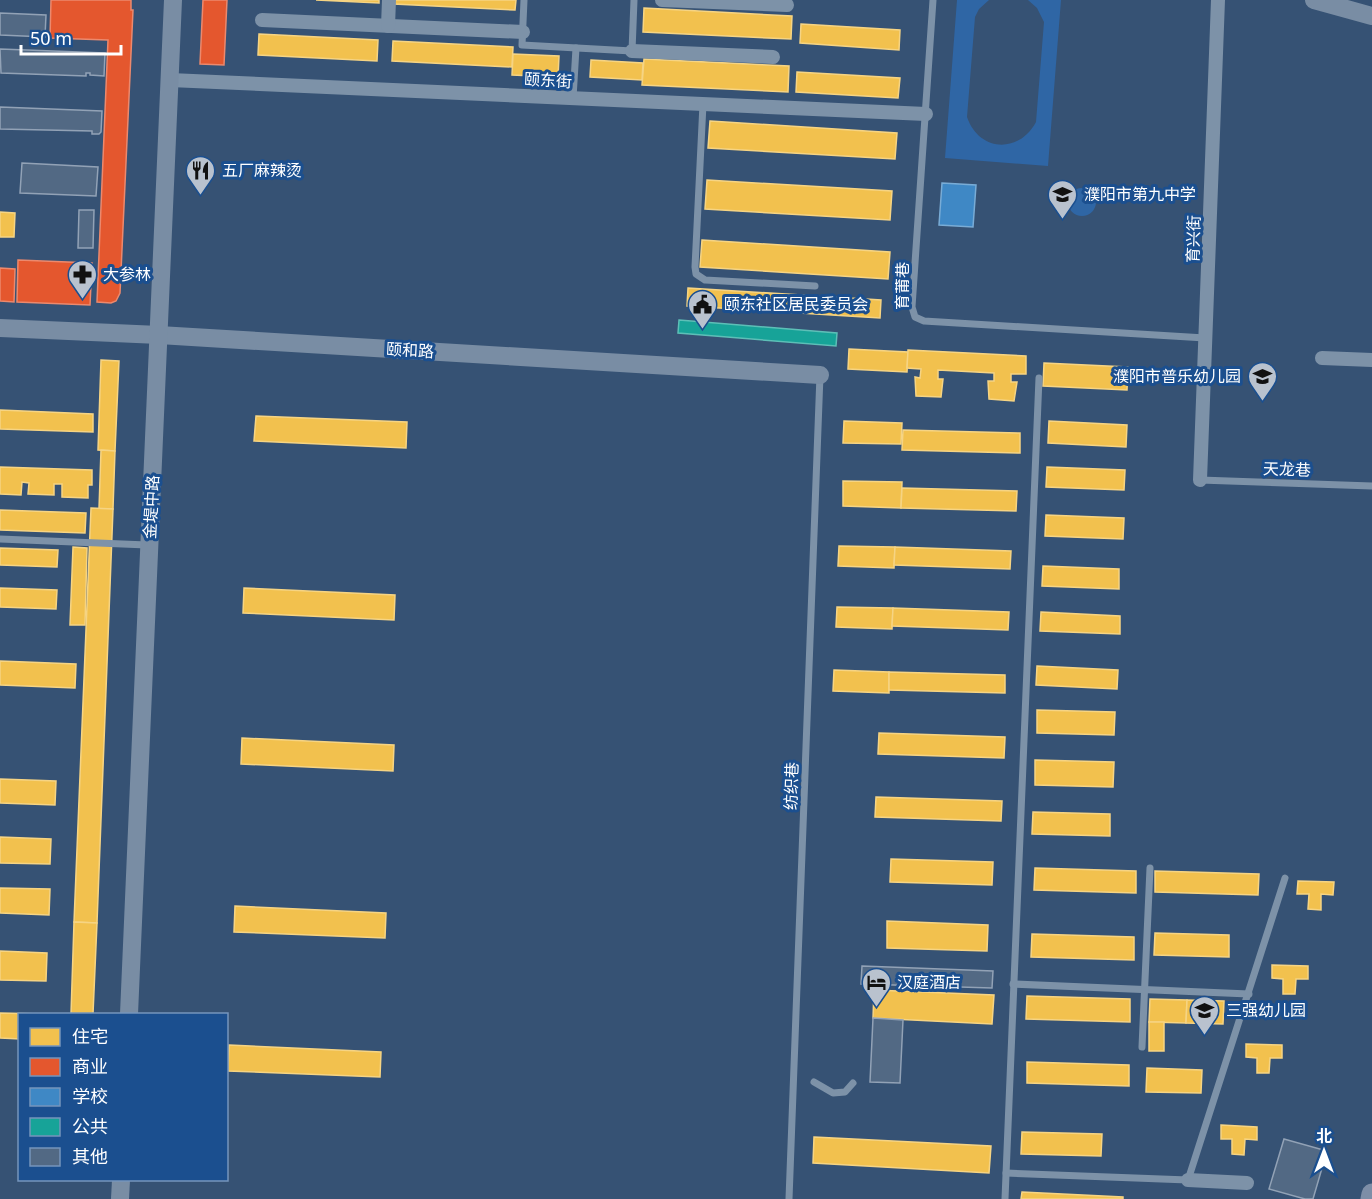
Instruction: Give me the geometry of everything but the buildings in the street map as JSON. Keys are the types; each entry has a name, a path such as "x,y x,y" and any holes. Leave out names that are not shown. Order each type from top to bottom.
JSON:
{"main road":[{"path":"1371,1199 1372,1194"}],"street":[{"name":"金堤中路","path":"129,1013 173,0"},
{"path":"388,26 389,0"},
{"path":"662,0 787,5"},
{"name":"育兴街","path":"1200,480 1218,0"},
{"path":"1314,0 1372,16"},
{"path":"262,20 523,33"},
{"path":"632,51 773,57"},
{"name":"颐东街","path":"170,80 926,114"},
{"name":"颐和路","path":"0,328 159,335 820,375"},
{"path":"1322,358 1372,360"},
{"path":"1188,1180 1247,1183"},
{"path":"120,1199 121,1181"}],"lane":[{"path":"524,0 522,45 632,51 634,0"},
{"name":"育莆巷","path":"933,0 912,307 915,317 924,321 1205,338"},
{"path":"573,98 576,48"},
{"path":"704,104 696,274 705,280 814,286"},
{"name":"纺织巷","path":"789,1199 820,375"},
{"path":"1005,1199 1039,378"},
{"name":"天龙巷","path":"1200,480 1372,486"},
{"path":"0,539 149,545"},
{"path":"1142,1047 1150,868"},
{"path":"1006,1173 1188,1180 1285,878"},
{"path":"1013,984 1249,994"},
{"path":"814,1082 833,1093 845,1092 853,1083"}],"shaded area":[{"path":"957,0 989,0 979,9 975,17 967,117 980,137 1000,145 1020,140 1036,122 1044,22 1037,8 1028,0 1061,0 1048,166 945,158"},
{"path":"1082,188 1092,192 1096,202 1092,212 1082,216 1072,212 1068,202 1072,192"}],"place":[{"name":"五厂麻辣烫","path":"201,196"},
{"name":"濮阳市第九中学","path":"1063,220"},
{"name":"大参林","path":"82,300"},
{"name":"颐东社区居民委员会","path":"703,330"},
{"name":"濮阳市普乐幼儿园","path":"1262,402"},
{"name":"汉庭酒店","path":"876,1008"},
{"name":"三强幼儿园","path":"1205,1036"}]}
